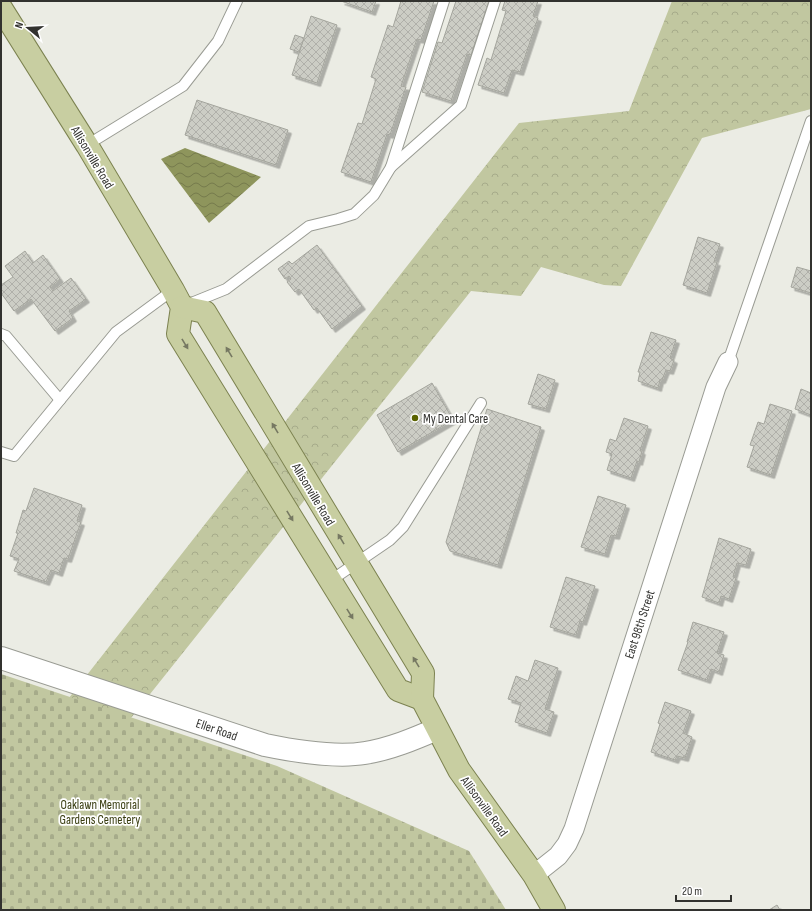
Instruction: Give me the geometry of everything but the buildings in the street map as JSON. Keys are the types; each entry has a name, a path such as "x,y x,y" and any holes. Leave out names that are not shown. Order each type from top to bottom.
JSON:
{"main road":[{"name":"Allisonville Road","path":"1,8 87,145 178,299 205,312 423,673 422,699 459,770 534,875 554,910"},
{"path":"178,299 178,334 398,690 422,699"}],"street":[{"name":"East 98th Street","path":"534,875 558,856 567,844 574,829 716,387 728,362"},
{"name":"Eller Road","path":"1,658 265,745 282,749 339,754 365,753 381,750 437,729"}],"lane":[{"path":"87,145 182,86 218,41 237,1"},
{"path":"1,452 14,456 116,332 178,299 213,295 226,289 309,226 354,214 374,194 391,167 444,1"},
{"path":"391,167 461,106 495,1"},
{"path":"728,362 811,121"},
{"path":"1,334 6,336 60,400"},
{"path":"330,581 390,540 403,527 481,403"}],"green space":[{"path":"672,1 811,1 811,109 702,138 621,286 604,285 541,267 521,296 471,291 127,723 1,910 1,684 65,703 519,123 629,111"},
{"name":"Oaklawn Memorial Gardens Cemetery","path":"1,674 277,766 469,851 506,910 1,910"}],"water":[{"path":"185,148 261,177 209,223 161,159"}],"place":[{"name":"My Dental Care","path":"415,418"}]}
